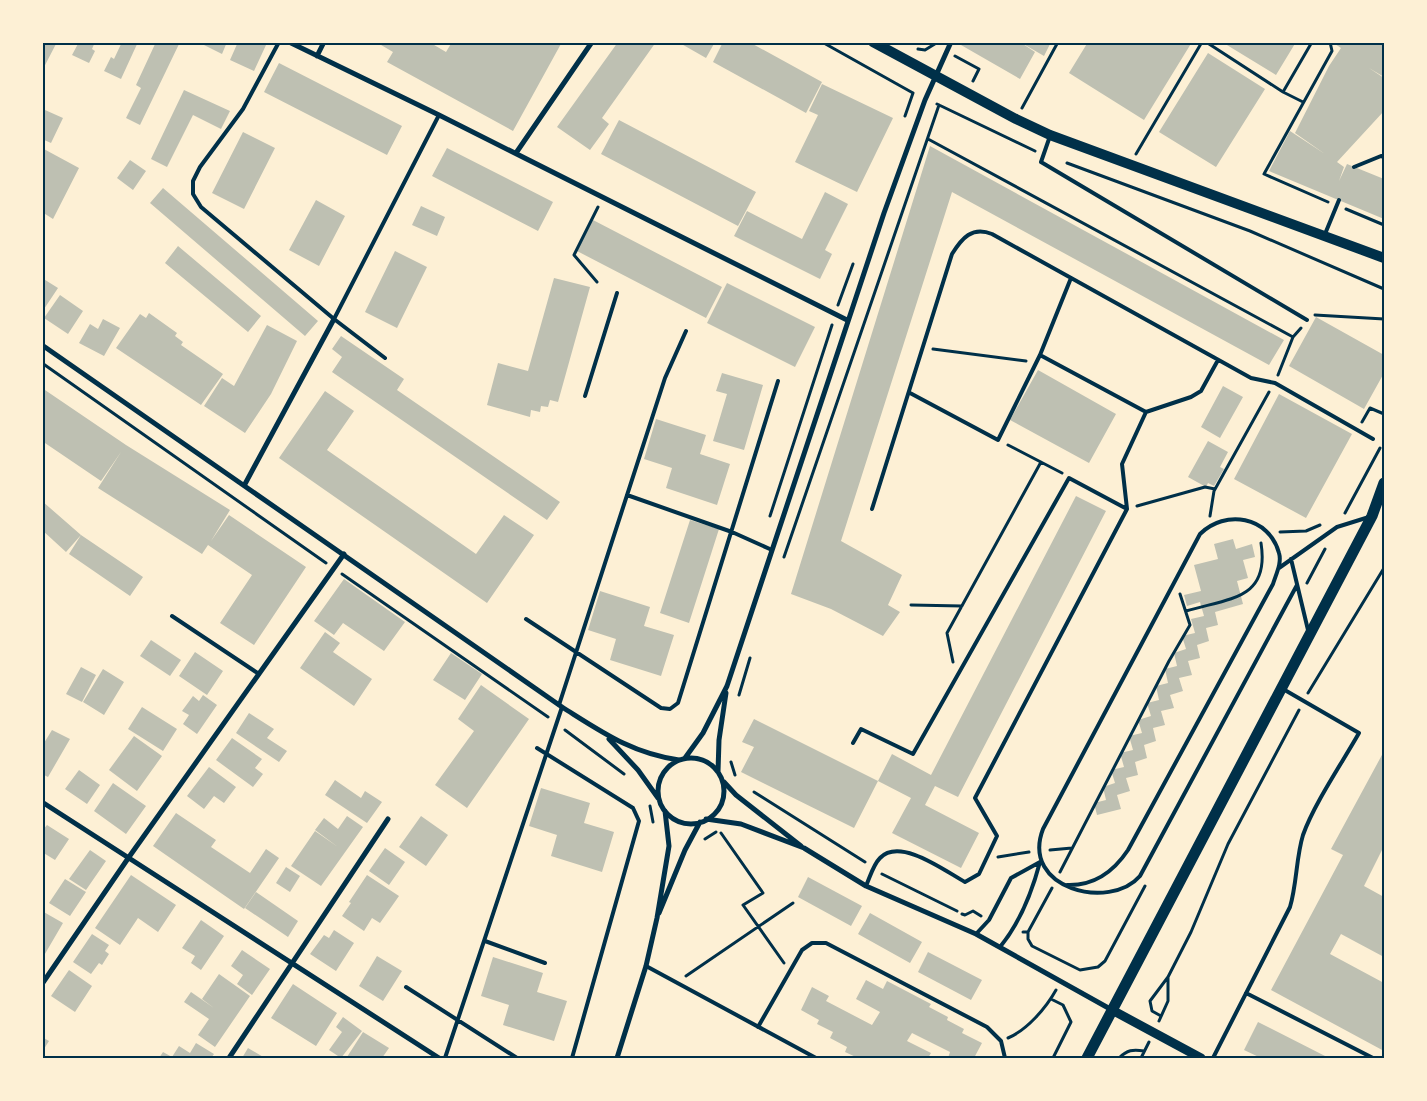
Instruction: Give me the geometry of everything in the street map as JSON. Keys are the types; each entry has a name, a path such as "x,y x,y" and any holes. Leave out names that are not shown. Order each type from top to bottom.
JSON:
{"main road":[{"path":"873,42 936,77 1050,135 1129,165 1229,199 1384,258"},
{"path":"1087,1058 1372,516 1384,483"},
{"path":"1372,516 1384,500"}],"street":[{"path":"289,42 516,153 847,320"},
{"path":"317,56 324,42"},
{"path":"516,153 592,42"},
{"path":"659,801 658,788 661,776 668,766 682,759 704,733 727,686 847,320 925,100 951,42"},
{"path":"245,484 334,318"},
{"path":"42,345 245,484 560,706 604,733 644,753 682,759 692,758 707,762 718,772 736,795 804,848 866,886 976,934 1153,1034 1201,1058"},
{"path":"42,984 129,857 344,554"},
{"path":"718,772 720,730 727,686"},
{"path":"604,733 638,770 665,811 678,821 689,824 700,822 706,820 716,811 722,799 722,779"},
{"path":"42,802 439,1058"},
{"path":"617,1058 646,966 657,918 669,846 665,811"},
{"path":"229,1058 388,819"},
{"path":"706,820 741,824 804,848"},
{"path":"657,918 685,850 700,822"}],"lane":[{"path":"279,42 256,87 235,122 200,166 193,181 193,194 201,207 385,358"},
{"path":"334,318 439,115"},
{"path":"1050,135 1041,162 1307,320"},
{"path":"1354,167 1383,156 1384,151"},
{"path":"1324,236 1339,200"},
{"path":"872,509 910,393 952,254 959,242 974,232 984,231 992,234 1218,360 1252,378 1275,383 1372,439"},
{"path":"910,393 998,440 1040,355 1071,278"},
{"path":"585,396 617,293"},
{"path":"444,1058 485,941 546,754 665,378 686,331"},
{"path":"1040,355 1146,412 1191,397 1202,390 1218,360"},
{"path":"526,619 661,708 670,709 678,704 778,380"},
{"path":"866,886 881,857 887,853 901,850 909,852 966,882 979,874 997,836 975,798 1127,509 1122,464 1146,412"},
{"path":"853,743 861,729 913,754 1069,478 1127,509"},
{"path":"627,495 732,532 772,550"},
{"path":"1278,568 1336,527 1372,516"},
{"path":"1067,885 1088,883 1100,877 1121,860 1128,850 1273,584 1278,568 1279,552 1267,533 1257,524 1240,519 1223,520 1209,525 1200,534 1043,829 1038,851 1040,862 1044,870 1056,881 1067,885 1082,890 1108,892 1129,887 1140,876 1297,585"},
{"path":"1291,559 1309,634"},
{"path":"172,616 259,674"},
{"path":"1213,1058 1290,907 1295,889 1299,850 1307,826 1359,733 1280,688"},
{"path":"537,748 633,808 638,821 572,1058"},
{"path":"976,934 989,920 1011,878 1040,862"},
{"path":"1000,947 1012,933 1034,884 1040,862"},
{"path":"485,941 544,963"},
{"path":"758,1027 789,970 806,946 818,942 835,945 987,1027 1001,1041 1004,1058"},
{"path":"646,966 816,1058"},
{"path":"406,987 517,1058"},
{"path":"1246,993 1373,1058"}],"path":[{"path":"822,42 925,100 1043,154 1250,231 1384,289"},
{"path":"912,46 925,50 938,42"},
{"path":"1016,119 1058,42"},
{"path":"1129,165 1202,42"},
{"path":"1206,42 1283,92 1302,102"},
{"path":"1283,92 1312,42"},
{"path":"1330,42 1332,51 1302,102 1264,174 1384,225"},
{"path":"783,559 939,105"},
{"path":"928,138 1293,336"},
{"path":"597,282 574,254 603,197"},
{"path":"1209,525 1215,489 1275,383 1293,336 1307,320 1316,314 1384,319"},
{"path":"923,348 1036,362"},
{"path":"42,363 556,723 628,777"},
{"path":"1357,430 1370,408 1384,414"},
{"path":"998,440 1069,478"},
{"path":"957,677 947,633 1041,462"},
{"path":"1127,509 1206,487 1215,489"},
{"path":"1341,515 1347,510"},
{"path":"1186,611 1252,589 1261,577 1264,559 1261,541 1267,533 1306,531 1323,523"},
{"path":"1254,537 1261,541"},
{"path":"1162,1016 1152,1011 1150,1001 1168,977 1191,932 1228,844 1303,701 1384,568"},
{"path":"1092,970 1080,970 1032,946 1028,939 1028,932 1169,661 1190,625 1179,592"},
{"path":"911,605 962,606"},
{"path":"738,700 751,657"},
{"path":"730,755 737,782"},
{"path":"750,790 860,857 873,870 965,916 973,911 989,920"},
{"path":"648,803 652,810 654,826"},
{"path":"685,850 692,852 707,836 719,831 763,893 743,905 789,970"},
{"path":"1048,850 1072,848"},
{"path":"676,982 793,904"},
{"path":"1012,933 1028,932"},
{"path":"1141,1058 1168,1002 1168,977"},
{"path":"1001,1041 1019,1034 1051,999 1063,1005 1071,1022 1054,1058"},
{"path":"1119,1058 1125,1052 1134,1049 1144,1051"}],"building":[{"path":"42,42 57,42 42,71"},
{"path":"79,42 95,42 92,49 95,51 89,63 72,55"},
{"path":"122,42 138,42 121,79 104,71 111,57 114,59"},
{"path":"156,42 180,42 140,125 126,118 141,88 136,85"},
{"path":"198,42 227,42 222,54"},
{"path":"238,42 261,42 266,45 254,71 230,60"},
{"path":"376,42 429,42 446,52 452,42 562,42 513,131 387,62 393,52"},
{"path":"618,42 656,42 602,118 609,124 590,150 557,127"},
{"path":"678,42 715,42 706,58"},
{"path":"723,42 749,42 822,82 806,113 713,62"},
{"path":"962,42 1020,42 1035,52 1020,79 961,45"},
{"path":"1020,42 1051,42 1044,56"},
{"path":"1088,42 1192,42 1144,120 1069,73"},
{"path":"1222,42 1296,42 1276,75"},
{"path":"1332,42 1384,42 1384,77 1369,68 1384,78 1384,111 1337,162 1344,167 1339,181 1347,164 1384,179 1384,219 1269,171 1290,131 1325,154 1295,133 1329,66 1341,48"},
{"path":"1208,53 1265,89 1216,167 1159,132"},
{"path":"279,63 402,126 387,155 264,92"},
{"path":"822,84 893,118 857,192 795,162 818,115 809,111"},
{"path":"184,90 230,111 221,129 193,115 167,167 151,159"},
{"path":"45,110 63,118 51,143 42,139 42,116"},
{"path":"619,120 756,192 738,226 601,154"},
{"path":"243,132 275,148 244,209 212,193"},
{"path":"930,146 1284,340 1269,365 952,192 841,541 902,575 888,605 900,612 883,636 831,609 791,594"},
{"path":"42,148 79,168 53,219 42,212"},
{"path":"447,148 553,202 538,231 432,176"},
{"path":"130,160 146,171 133,190 117,178"},
{"path":"163,188 318,321 305,336 150,203"},
{"path":"825,192 848,204 825,250 832,254 820,279 734,236 747,211 802,239"},
{"path":"316,200 345,216 319,266 289,250"},
{"path":"421,206 445,217 437,236 412,225"},
{"path":"593,220 722,287 706,318 577,251"},
{"path":"178,246 261,316 248,332 165,263"},
{"path":"395,251 427,267 397,328 365,312"},
{"path":"42,278 58,288 42,312"},
{"path":"554,278 590,287 558,402 550,400 548,407 541,406 540,412 531,410 530,417 487,405 498,363 528,371"},
{"path":"727,283 815,327 795,367 707,323"},
{"path":"60,295 83,311 68,334 44,318"},
{"path":"149,313 177,333 175,336 183,342 181,345 223,374 201,405 116,348 140,314 146,318"},
{"path":"1316,317 1384,355 1384,373 1364,409 1289,366"},
{"path":"103,319 120,328 104,356 79,343 90,324 98,329"},
{"path":"267,325 297,341 271,394 245,433 204,406 222,378 234,386"},
{"path":"341,336 404,379 397,390 560,502 547,520 332,372 342,357 332,349"},
{"path":"1038,370 1116,414 1089,463 1010,420"},
{"path":"722,373 763,385 744,450 713,441 727,394 716,391"},
{"path":"1223,386 1243,397 1220,438 1201,427"},
{"path":"42,388 126,445 230,510 211,541 229,515 306,567 254,645 220,623 252,575 208,545 202,554 98,488 121,452 101,481 42,441"},
{"path":"325,391 354,411 327,450 476,554 504,515 534,535 487,603 279,458"},
{"path":"1279,394 1352,434 1306,518 1234,479"},
{"path":"656,419 706,435 700,454 730,464 717,505 666,488 672,468 644,459"},
{"path":"1208,441 1228,452 1220,467 1224,469 1214,486 1208,483 1206,487 1188,477"},
{"path":"1076,496 1106,511 958,797 935,786 925,805 979,833 961,868 892,833 911,798 878,781 892,754 931,775"},
{"path":"42,501 81,535 66,552 42,530"},
{"path":"690,520 719,529 689,623 660,613"},
{"path":"81,535 143,577 130,596 69,554"},
{"path":"1233,539 1236,549 1252,544 1255,557 1243,560 1248,578 1237,581 1243,604 1215,612 1218,625 1206,628 1209,641 1197,645 1200,658 1188,661 1192,675 1179,678 1183,691 1170,695 1174,708 1161,711 1165,725 1153,728 1156,741 1144,745 1147,758 1135,762 1138,775 1126,778 1130,791 1117,795 1121,809 1097,815 1094,803 1106,800 1103,787 1115,783 1111,770 1124,767 1120,753 1133,750 1129,736 1142,733 1138,720 1151,716 1147,703 1159,700 1156,686 1168,683 1165,669 1177,666 1174,653 1186,649 1182,636 1195,633 1191,619 1204,616 1200,602 1187,606 1184,595 1201,591 1194,565 1218,559 1214,544"},
{"path":"344,579 405,622 384,651 343,623 334,635 314,621"},
{"path":"600,591 650,607 644,626 674,635 661,676 610,660 616,639 588,630"},
{"path":"325,632 340,643 333,652 372,679 354,706 300,668"},
{"path":"151,640 181,660 170,676 140,656"},
{"path":"195,652 223,671 207,695 179,676"},
{"path":"451,653 482,674 465,700 433,680"},
{"path":"81,667 96,675 82,702 66,694"},
{"path":"103,669 124,682 104,715 83,702"},
{"path":"481,685 529,719 467,808 435,785 474,731 458,719"},
{"path":"203,695 217,705 197,734 183,724 189,715 182,711 193,696 199,701"},
{"path":"142,707 177,729 163,751 128,729"},
{"path":"249,713 274,729 267,738 287,751 279,762 236,733"},
{"path":"754,719 878,781 854,828 741,772 754,747 742,742"},
{"path":"52,730 70,739 48,777 42,774 42,742 44,743"},
{"path":"134,736 162,756 137,791 109,770"},
{"path":"232,738 262,759 255,768 263,774 253,787 216,760"},
{"path":"1383,753 1384,846 1364,886 1384,897 1384,957 1341,934 1330,954 1384,983 1384,1051 1271,990 1343,855 1331,849"},
{"path":"209,767 236,787 224,803 214,796 204,809 187,796"},
{"path":"79,770 100,785 87,804 65,789"},
{"path":"335,780 361,798 365,791 382,802 367,823 325,795"},
{"path":"113,783 146,806 126,834 94,811"},
{"path":"541,788 590,803 584,823 614,832 602,872 551,856 557,835 529,826"},
{"path":"176,813 216,840 211,847 250,873 266,849 279,858 244,909 153,846"},
{"path":"347,816 363,827 321,886 291,866 315,831 338,847 315,830 324,818 338,829"},
{"path":"421,816 448,835 426,866 399,847"},
{"path":"47,825 69,839 55,860 42,852 42,831"},
{"path":"385,848 405,862 389,885 369,871"},
{"path":"90,850 106,861 86,890 69,879"},
{"path":"286,867 300,876 290,892 276,883"},
{"path":"131,875 176,905 158,932 138,918 120,945 95,928"},
{"path":"367,875 399,896 380,923 372,918 364,931 342,916"},
{"path":"808,877 862,906 851,926 798,897"},
{"path":"65,879 86,892 70,916 49,903"},
{"path":"256,892 298,921 288,937 245,908"},
{"path":"42,911 63,923 42,959"},
{"path":"870,913 922,942 910,963 858,934"},
{"path":"201,920 224,936 201,970 191,963 195,956 182,948"},
{"path":"334,930 354,943 336,971 310,954 324,935 329,938"},
{"path":"92,934 109,945 105,951 109,954 102,965 99,963 91,974 73,962"},
{"path":"242,950 270,969 252,995 237,984 243,975 231,966"},
{"path":"928,952 982,980 971,1000 918,972"},
{"path":"377,956 402,971 383,1001 359,986"},
{"path":"493,957 543,973 537,992 567,1001 554,1041 503,1025 509,1005 481,996"},
{"path":"69,970 92,986 75,1012 51,996"},
{"path":"219,974 250,996 215,1047 198,1035 209,1019 184,1002 191,992 214,1008 202,999"},
{"path":"866,980 883,989 887,981 931,1004 929,1007 948,1017 947,1020 964,1029 962,1033 982,1043 974,1058 948,1058 950,1052 912,1033 907,1041 931,1053 928,1058 858,1058 845,1052 847,1047 830,1038 833,1032 817,1024 819,1020 801,1010 812,987 829,996 826,1001 872,1025 880,1012 856,999"},
{"path":"293,984 337,1013 316,1046 271,1018"},
{"path":"343,1017 362,1031 341,1058 329,1050 342,1032 336,1027"},
{"path":"1258,1022 1329,1058 1261,1058 1244,1050"},
{"path":"363,1032 389,1048 382,1058 347,1057"},
{"path":"42,1037 49,1041 42,1052"},
{"path":"196,1043 214,1054 211,1058 159,1058 163,1052 172,1057 179,1046 190,1053"},
{"path":"248,1048 265,1058 242,1058"}]}
